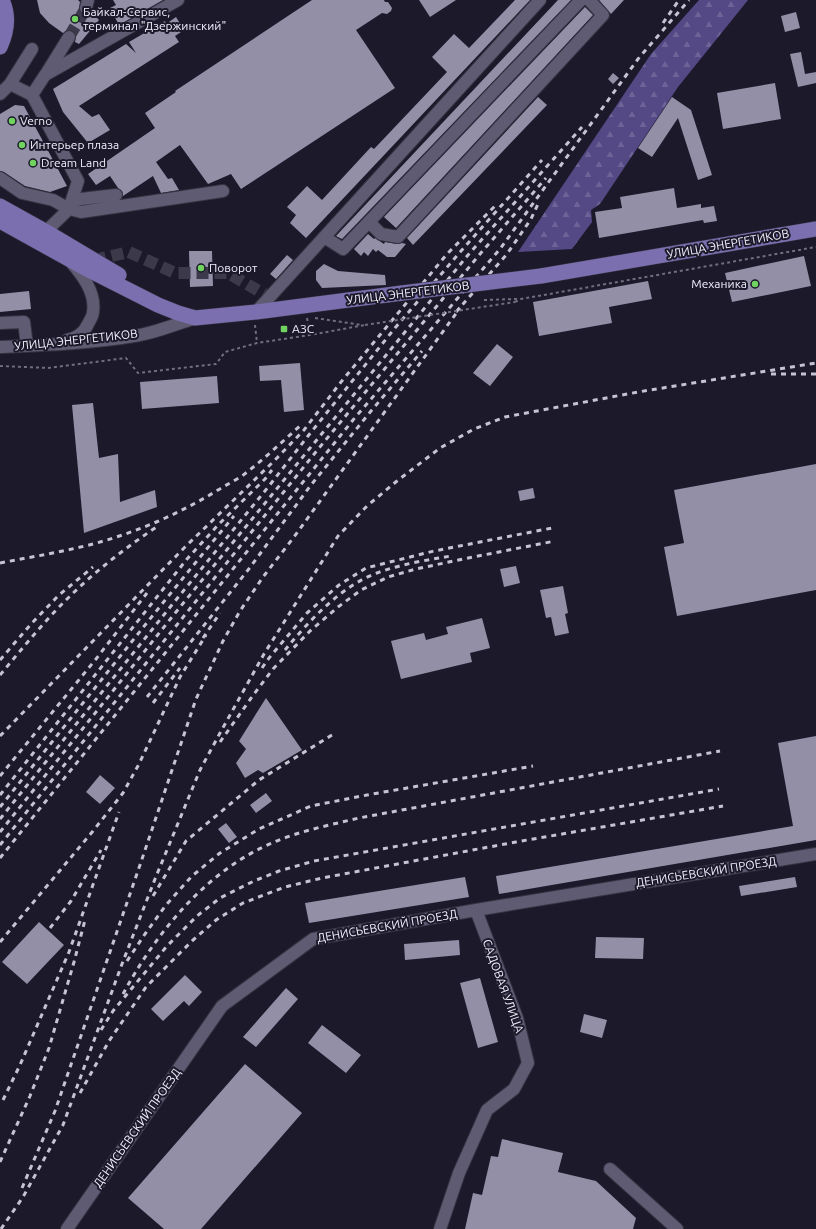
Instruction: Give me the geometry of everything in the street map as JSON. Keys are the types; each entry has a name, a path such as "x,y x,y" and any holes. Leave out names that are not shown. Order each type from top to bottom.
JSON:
{"main road":[{"path":"0,35 2,27 3,3"},
{"path":"0,47 7,27 3,3"},
{"path":"0,206 41,236 64,256 83,267 158,305 195,318"},
{"path":"0,221 41,236 195,318"},
{"name":"УЛИЦА ЭНЕРГЕТИКОВ","path":"195,318 255,318 402,293 541,276 816,229"}],"street":[{"path":"45,75 178,0"},
{"path":"255,318 324,237 540,0"},
{"path":"324,237 343,249 581,0"},
{"path":"369,222 381,234 398,236 603,15 589,0"},
{"path":"32,95 69,37"},
{"path":"0,94 10,84 32,49"},
{"path":"10,84 32,95 78,180 70,204 41,236"},
{"path":"0,178 22,193 70,204 81,212 223,191"},
{"path":"70,204 116,195"},
{"path":"50,345 76,338 86,329 93,313 93,298 81,273 64,256"},
{"name":"УЛИЦА ЭНЕРГЕТИКОВ","path":"0,347 50,345 140,335 195,318"},
{"path":"0,323 24,322 27,346"},
{"name":"ДЕНИСЬЕВСКИЙ ПРОЕЗД","path":"67,1229 222,1006 313,939 476,910 816,854"},
{"name":"САДОВАЯ УЛИЦА","path":"440,1229 459,1173 487,1110 514,1089 528,1063 518,1018 476,910"},
{"path":"610,1169 677,1229"}],"path":[{"path":"0,366 48,368 126,358 138,373 216,364 225,352 257,343 516,302 519,300 816,247"},
{"path":"484,300 519,300"},
{"path":"255,318 257,343"},
{"path":"307,318 310,335"}],"green space":[{"path":"699,0 748,0 678,87 600,204 591,210 592,222 572,249 518,252 651,54"}],"building":[{"path":"37,0 78,0 80,2 79,10 81,14 88,15 92,13 99,20 79,44 75,42 76,37 73,31 69,30 63,33 49,23 40,13"},
{"path":"113,0 163,0 119,25 110,8 116,5"},
{"path":"312,0 384,0 385,2 388,2 392,8 391,11 387,14 382,13 356,30 395,88 241,189 231,174 208,184 180,145 156,162 168,179 172,178 179,190 161,193 153,176 123,196 122,191 118,188 110,176 96,185 88,174 155,128 145,113 176,92 175,91"},
{"path":"419,0 456,0 430,17"},
{"path":"515,0 530,0 306,238 290,223 296,215 287,207 307,186 322,200 371,147 374,149 447,72 432,57 454,34 469,48"},
{"path":"558,0 571,0 342,239 336,236"},
{"path":"599,0 624,0 611,14"},
{"path":"585,7 593,15 396,228 384,217"},
{"path":"796,12 800,28 785,32 781,16"},
{"path":"176,17 184,30 175,36 179,42 79,106 92,117 99,114 110,130 88,143 63,112 53,89 126,44 136,53 129,42 165,21 166,24"},
{"path":"801,52 805,74 816,72 816,83 798,87 790,54"},
{"path":"613,73 619,78 613,84 608,79"},
{"path":"775,83 781,119 723,129 717,93"},
{"path":"538,97 547,105 413,245 407,238"},
{"path":"672,97 691,110 712,175 698,180 678,118 652,157 638,148"},
{"name":"Интерьер плаза","path":"15,105 24,106 67,186 50,192 25,186 4,172 0,171 0,114"},
{"path":"674,188 677,208 701,204 701,208 714,206 717,221 704,223 703,220 599,238 595,212 622,208 620,197"},
{"path":"368,234 384,244 385,242 406,244 395,257 387,257 378,250 376,252 373,249 368,256 364,252 361,256 354,249"},
{"path":"189,251 212,251 213,286 190,287"},
{"path":"287,255 293,260 276,279 270,274"},
{"path":"804,256 811,286 732,302 725,273"},
{"path":"324,264 338,271 385,275 386,285 322,288 316,280 316,271"},
{"path":"648,281 652,299 609,307 612,323 539,336 533,302"},
{"path":"29,291 31,309 0,312 0,294"},
{"path":"497,344 513,357 490,386 473,373"},
{"path":"300,363 304,410 284,412 281,380 260,381 259,366"},
{"path":"217,376 219,403 142,409 140,382"},
{"path":"93,403 99,458 118,454 120,502 155,490 157,507 84,533 72,405"},
{"path":"816,464 816,590 677,616 664,547 684,543 674,490"},
{"path":"533,488 535,498 520,501 518,491"},
{"path":"516,566 520,583 504,587 500,569"},
{"path":"563,586 568,613 565,614 569,633 555,636 551,617 546,618 540,590"},
{"path":"482,618 490,648 470,653 472,662 401,679 391,641 424,633 426,640 448,634 446,627"},
{"path":"266,698 302,750 263,773 258,770 245,778 236,763 246,749 239,741"},
{"path":"816,736 816,840 499,894 496,876 793,826 778,743"},
{"path":"100,775 115,788 100,804 86,792"},
{"path":"266,793 272,801 256,813 250,805"},
{"path":"226,823 237,837 229,843 218,829"},
{"path":"465,877 469,897 309,923 305,903"},
{"path":"795,877 797,887 741,896 739,886"},
{"path":"39,922 64,945 27,984 2,962"},
{"path":"596,937 644,938 643,959 595,958"},
{"path":"459,940 460,955 405,960 404,944"},
{"path":"185,975 202,992 189,1006 184,1001 163,1021 151,1009"},
{"path":"480,978 498,1042 478,1048 460,983"},
{"path":"286,988 298,999 256,1047 243,1037"},
{"path":"584,1014 607,1020 602,1038 580,1032"},
{"path":"322,1025 361,1055 346,1073 308,1043"},
{"path":"245,1064 302,1113 201,1229 164,1229 128,1198"},
{"path":"502,1139 563,1153 558,1172 596,1181 636,1218 633,1229 465,1229 473,1193 482,1195 491,1156 498,1157"}],"tunnel":[{"path":"69,37 86,8"},
{"path":"94,260 129,252 175,273 228,273 269,297"}],"railway":[{"path":"663,23 679,0"},
{"path":"0,858 353,420 500,249 638,59 689,0"},
{"path":"0,832 176,612 468,255 582,127"},
{"path":"0,819 395,328 542,160"},
{"path":"0,845 319,448 480,254 546,178"},
{"path":"456,312 507,254 531,219 539,202"},
{"path":"0,736 184,548 304,430 341,382 447,254 495,206"},
{"path":"22,1188 55,1111 196,699 223,641 240,611 263,577 294,537 460,308"},
{"path":"147,697 248,570 311,485 422,351"},
{"path":"1,1229 23,1197 63,1125 122,964 200,770 264,654 338,536 367,506 440,448 474,429 505,417 638,392 816,363"},
{"path":"771,374 816,374"},
{"path":"0,563 93,544 126,534 157,522 203,499 242,476 302,424"},
{"path":"0,795 187,559 272,470"},
{"path":"0,807 234,516"},
{"path":"0,675 65,601 110,561 158,526"},
{"path":"262,668 307,613 339,585 366,568 434,551 552,528"},
{"path":"220,742 273,669 310,631 361,590 388,577 416,569 555,541"},
{"path":"285,650 315,616 338,595 351,586 377,573 395,567 451,556"},
{"path":"0,660 31,624 59,595 93,567"},
{"path":"0,776 96,659 147,593"},
{"path":"203,638 220,613"},
{"path":"0,942 123,793 139,764 180,677 206,635"},
{"path":"153,703 180,668"},
{"path":"153,896 186,841 259,780 332,735"},
{"path":"123,994 151,949 185,906 226,870 248,855 272,843 293,835 359,818 720,751"},
{"path":"127,961 166,905 192,876 220,853 259,829 311,806 533,766"},
{"path":"101,1030 113,1011 167,946 197,916 220,898 254,881 279,871 314,861 719,789"},
{"path":"80,1093 109,1041 146,987 192,941 216,920 243,903 285,887 322,878 723,806"},
{"path":"3,1100 20,1065 69,952 119,812"},
{"path":"50,928 71,901 101,850"},
{"path":"0,1162 30,1096 49,1048 85,920"}],"place":[{"name":"Байкал-Сервис, терминал \"Дзержинский\"","path":"75,19"},
{"name":"Verno","path":"12,121"},
{"name":"Интерьер плаза","path":"22,145"},
{"name":"Dream Land","path":"33,163"},
{"name":"Поворот","path":"201,268"},
{"name":"Механика","path":"755,284"},
{"name":"АЗС","path":"284,329"}]}
